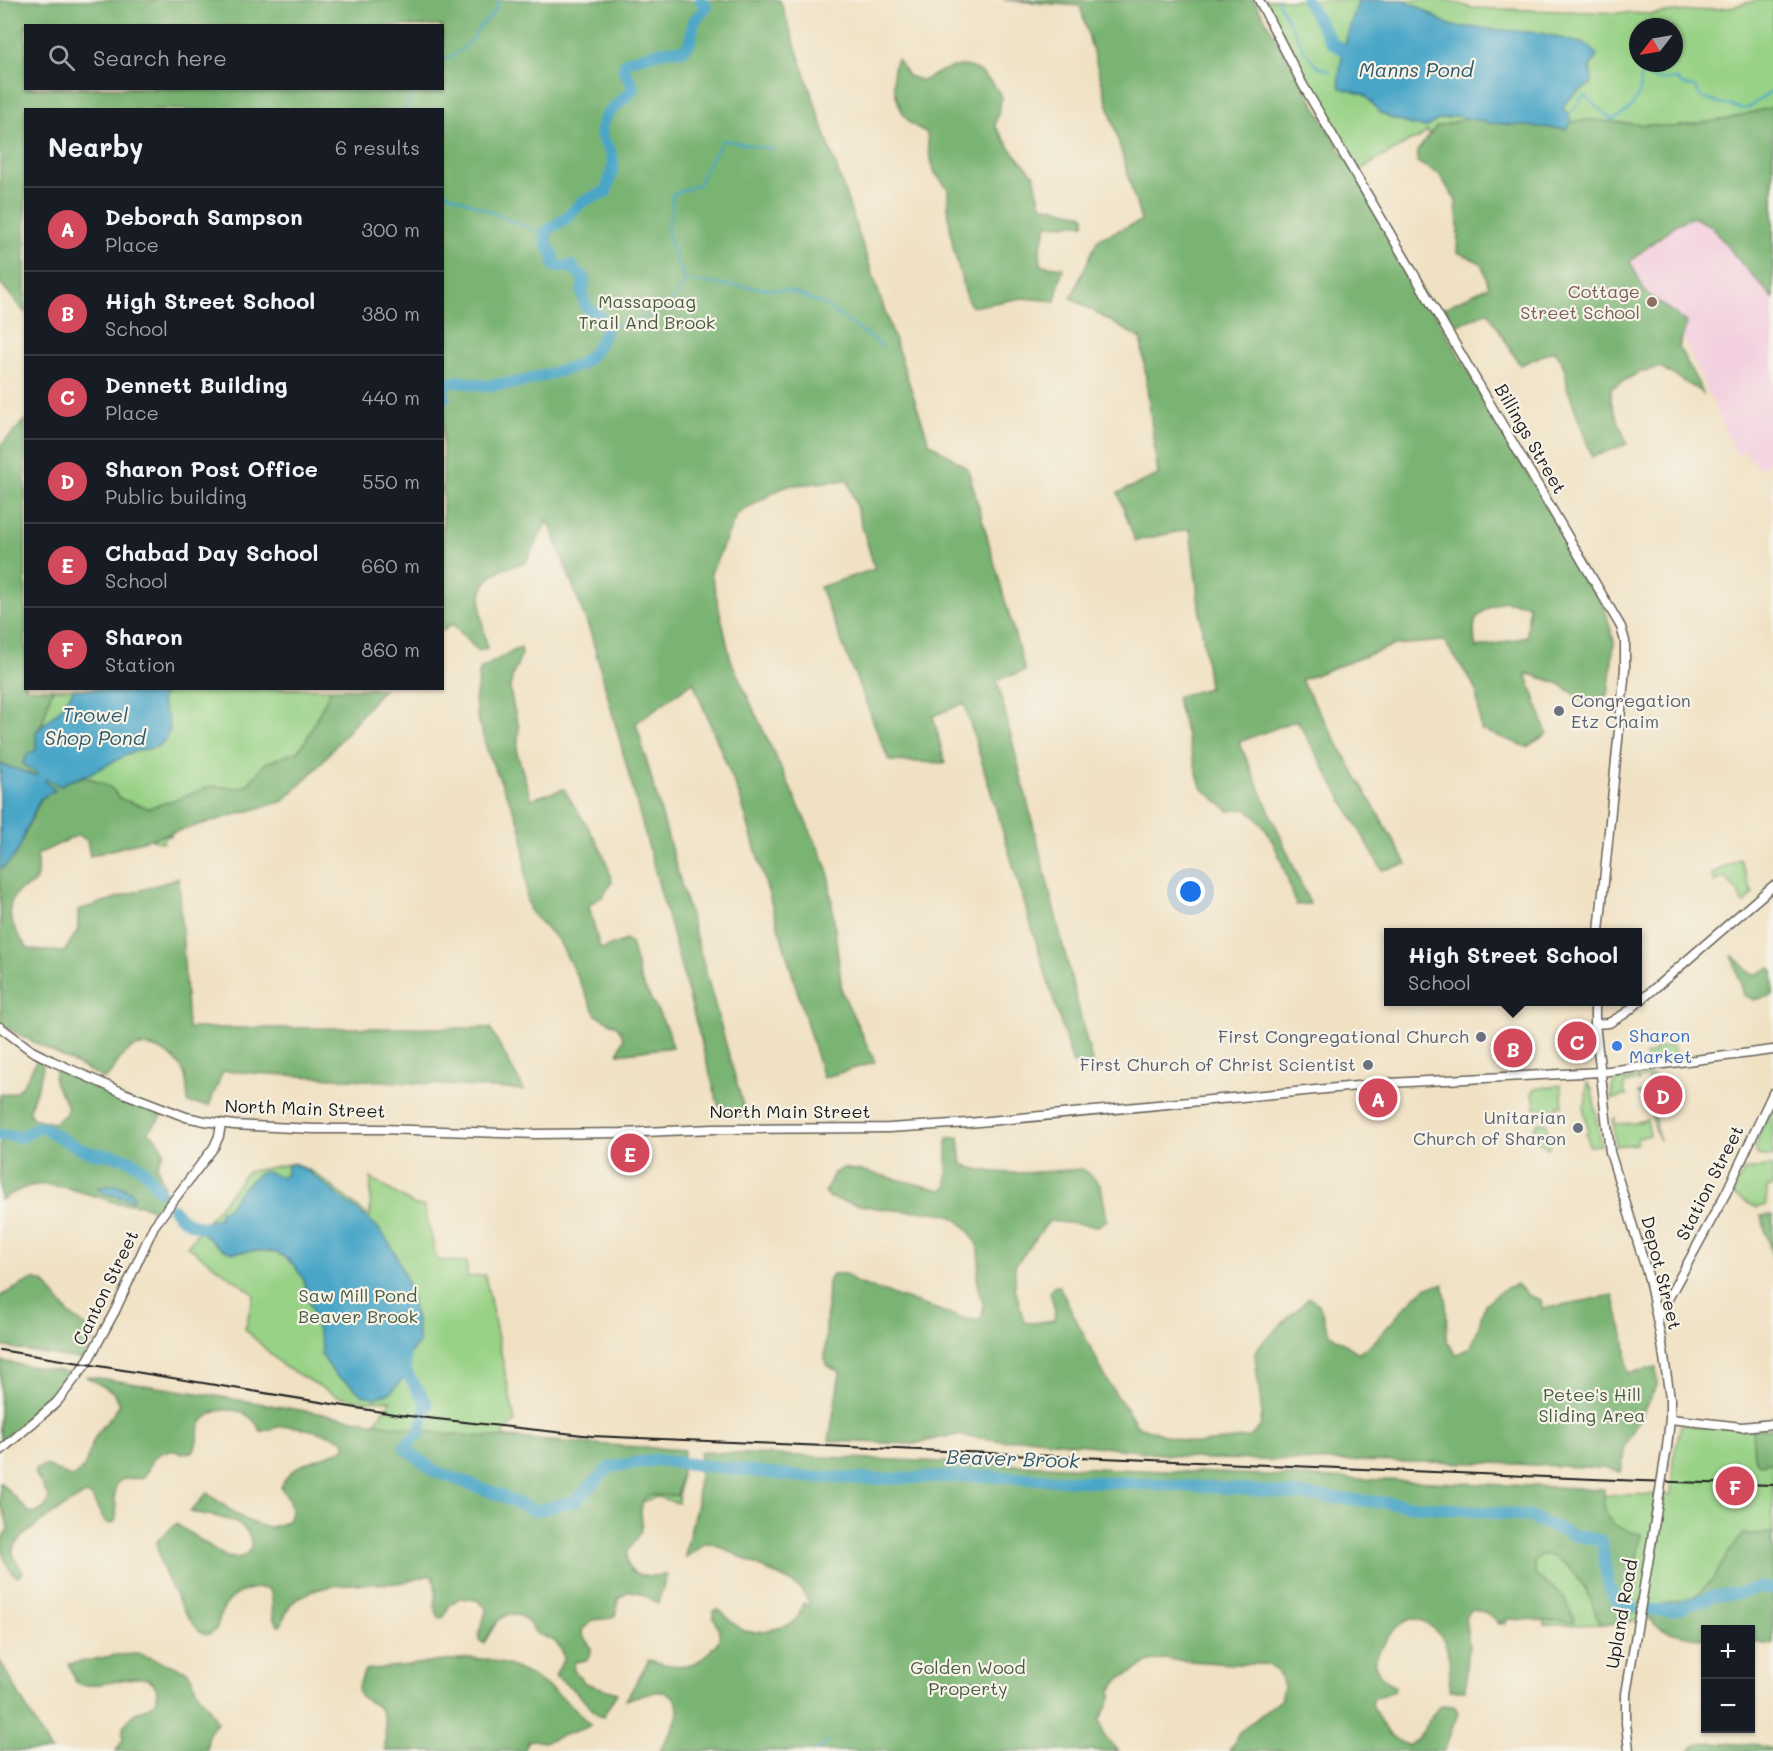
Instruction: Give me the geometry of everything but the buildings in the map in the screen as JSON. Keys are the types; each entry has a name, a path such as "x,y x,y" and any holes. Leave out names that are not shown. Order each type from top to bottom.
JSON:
{"main road":[{"name":"Billings Street","path":"1258,0 1294,70 1502,426 1614,611 1621,627 1625,641 1625,669 1599,928"},
{"path":"1642,999 1773,886"},
{"name":"Depot Street","path":"1595,1006 1595,1024 1610,1152 1649,1279 1666,1374 1670,1419 1661,1484"},
{"path":"1595,1024 1609,1023 1634,1006"},
{"name":"North Main Street","path":"0,1027 32,1051 126,1094 186,1117 221,1124 314,1129 381,1128 546,1134 713,1128 889,1128 1029,1118 1408,1082 1601,1072 1773,1050"},
{"name":"Station Street","path":"1657,1318 1725,1193 1773,1093"},
{"name":"Canton Street","path":"0,1451 57,1402 86,1364 115,1311 154,1226 214,1147 221,1124"},
{"path":"1670,1419 1742,1426 1773,1424"},
{"name":"Upland Road","path":"1629,1751 1626,1694 1661,1484"}],"shaded area":[{"name":"Cottage Street School","path":"1441,129 1628,131 1773,285 1773,455 1760,470 1743,451 1737,456 1682,335"}],"green space":[{"name":"Massapoag Trail And Brook","path":"0,0 780,0 929,442 968,469 1025,671 997,680 1093,1066 1073,1064 964,703 933,716 945,763 889,761 820,587 875,569 848,480 785,486 737,514 711,573 731,661 828,869 842,992 875,1062 823,1078 740,797 693,682 636,723 746,1116 721,1115 591,634 548,520 525,563 501,570 485,585 480,604 487,648 478,651 452,624 444,630 444,108 24,108 24,312 0,285"},
{"path":"1003,0 1254,0 1605,608 1614,642 1608,695 1586,702 1558,683 1526,673 1547,734 1527,747 1481,730 1476,688 1444,641 1395,645 1301,680 1407,864 1382,870 1297,720 1239,742 1310,904 1296,905 1278,852 1256,818 1246,809 1229,811 1201,787 1176,697 1209,688 1190,529 1135,541 1118,493 1158,475 1141,339 1071,298 1098,239 1141,221 1080,6","holes":["1503,601 1529,605 1527,637 1476,648 1474,629 1477,617 1481,613"]},
{"path":"1265,0 1447,0 1472,8 1651,14 1727,8 1758,0 1773,0 1773,284 1648,128 1434,142 1427,131 1418,139 1410,141 1360,170 1309,84"},
{"path":"897,59 908,76 923,81 958,66 967,66 985,76 1002,97 995,126 1011,149 1034,175 1041,205 1083,214 1085,217 1084,224 1047,225 1040,248 1041,265 1063,268 1055,301 1022,298 972,307 967,299 953,247 948,213 948,189 935,173 929,153 927,133 910,123 905,117 895,92 893,74"},
{"name":"Cottage Street School","path":"1773,107 1773,298 1711,226 1693,217 1678,223 1630,261 1645,292 1687,323 1679,347 1703,393 1660,367 1640,372 1611,388 1611,401 1627,444 1592,457 1567,387 1566,371 1555,350 1520,365 1488,312 1455,326 1444,308 1489,286 1481,263 1457,252 1456,201 1439,174 1417,162 1418,150 1436,127 1487,113 1559,123 1592,120 1673,127 1727,119"},
{"path":"24,421 24,690 53,690 42,722 36,732 39,774 37,776 0,764 0,446"},
{"path":"521,647 522,654 510,687 519,727 517,753 531,799 564,789 598,844 612,882 603,896 589,906 599,946 602,949 626,940 631,943 641,981 669,1032 672,1047 618,1054 623,1039 621,1032 617,1026 596,1015 559,941 531,913 527,901 523,838 519,822 489,756 475,702 480,669"},
{"path":"52,690 348,690 338,707 271,781 173,810 171,836 164,836 163,843 49,807 0,889 0,750 27,769 45,722 42,725"},
{"path":"331,690 382,690 316,769 283,801 90,856 87,840 78,835 38,854 35,881 19,891 11,905 10,912 18,935 28,949 64,952 78,930 78,910 179,878 188,1028 490,1028 524,1090 223,1071 209,1106 188,1103 185,1074 173,1059 159,1050 143,1046 135,1047 121,1058 105,1079 1,1025 0,870 13,858 41,799 55,790 45,782 46,779 66,782 82,777 92,779 110,787 121,799 148,808 211,786 240,788 248,784 266,763 298,751 306,740"},
{"path":"1740,859 1753,894 1744,904 1741,902 1740,895 1725,877 1715,882 1712,877 1713,873"},
{"path":"1732,955 1751,974 1756,975 1769,968 1773,971 1773,995 1754,1000 1744,995"},
{"path":"1673,1046 1676,1056 1646,1061 1645,1055 1654,1053 1655,1048"},
{"path":"37,1059 43,1063 43,1069 29,1111 32,1118 53,1123 67,1112 66,1101 55,1085 56,1069 163,1115 148,1132 155,1137 164,1152 157,1166 165,1195 160,1205 154,1210 136,1204 117,1203 51,1185 30,1186 0,1200 0,1094 14,1093 19,1089"},
{"path":"1636,1076 1654,1076 1658,1111 1654,1112 1659,1141 1650,1112 1649,1098 1638,1093 1649,1091 1648,1078 1639,1079 1637,1082"},
{"path":"1631,1077 1634,1082 1624,1084 1625,1095 1628,1095 1612,1099 1612,1087 1615,1081 1624,1078 1625,1081 1630,1080"},
{"path":"1587,1083 1592,1089 1601,1145 1589,1146 1586,1133 1589,1132 1583,1107 1586,1102"},
{"path":"1561,1085 1563,1106 1558,1105 1556,1113 1552,1114 1551,1108 1534,1108 1536,1105 1532,1094 1534,1089"},
{"path":"1773,1104 1773,1157 1758,1155 1754,1148"},
{"path":"1615,1118 1615,1124 1635,1123 1647,1119 1650,1135 1637,1138 1637,1144 1615,1146 1613,1120"},
{"path":"1537,1123 1547,1123 1550,1147 1546,1148 1537,1142 1534,1127"},
{"name":"Petee's Hill Sliding Area","path":"959,1137 962,1164 975,1169 1021,1173 1083,1169 1101,1185 1107,1220 1098,1226 1049,1221 1015,1266 1015,1288 1024,1322 1033,1323 1054,1320 1055,1311 1050,1292 1054,1286 1059,1286 1109,1384 1138,1426 1196,1444 1250,1437 1260,1427 1262,1415 1255,1354 1260,1345 1309,1298 1319,1304 1329,1333 1359,1353 1375,1341 1414,1297 1427,1287 1443,1284 1446,1299 1447,1342 1456,1355 1469,1348 1477,1332 1485,1304 1504,1289 1517,1284 1528,1295 1541,1300 1542,1309 1613,1295 1625,1342 1628,1373 1656,1367 1657,1385 1625,1446 1621,1472 1604,1468 1491,1463 1204,1459 1027,1438 1004,1441 957,1435 914,1444 829,1441 840,1372 826,1365 825,1355 828,1282 832,1274 846,1274 855,1282 965,1319 981,1318 983,1301 977,1284 979,1251 972,1236 955,1218 938,1213 853,1204 828,1197 825,1192 834,1173 843,1168 941,1190 947,1186 947,1138"},
{"name":"Saw Mill Pond Beaver Brook","path":"294,1163 316,1174 370,1217 371,1178 414,1205 424,1206 437,1260 466,1262 468,1277 485,1275 515,1421 502,1436 654,1453 682,1466 678,1503 657,1497 534,1537 374,1423 391,1400 364,1401 337,1396 283,1366 245,1329 254,1294 187,1246 247,1172"},
{"path":"1772,1166 1773,1186 1767,1188 1766,1205 1756,1208 1732,1194 1744,1170"},
{"path":"1773,1215 1773,1258 1761,1216"},
{"path":"33,1279 45,1283 69,1314 88,1328 93,1339 82,1360 0,1346 0,1296"},
{"path":"0,1361 72,1373 43,1406 0,1441"},
{"path":"85,1376 444,1434 684,1450 677,1496 650,1495 645,1497 641,1508 642,1529 628,1553 630,1568 634,1572 646,1576 667,1575 658,1603 638,1592 629,1591 618,1599 613,1618 593,1620 582,1630 591,1651 586,1660 575,1662 573,1669 585,1683 617,1693 603,1717 599,1716 574,1690 555,1676 564,1658 560,1647 554,1641 536,1633 525,1619 518,1615 508,1614 497,1621 484,1643 479,1641 479,1636 486,1608 477,1600 459,1598 449,1606 444,1617 439,1618 435,1608 435,1586 431,1575 407,1582 342,1585 314,1590 291,1604 281,1625 278,1625 273,1617 269,1589 255,1588 242,1592 230,1600 221,1613 215,1630 209,1634 195,1627 174,1593 161,1563 157,1541 176,1524 226,1557 243,1556 251,1548 250,1538 239,1524 220,1517 190,1512 207,1493 249,1521 267,1527 278,1526 289,1519 291,1510 281,1487 286,1478 301,1466 346,1447 344,1441 297,1427 284,1426 260,1431 253,1420 232,1410 218,1411 206,1418 201,1424 193,1451 183,1454 174,1451 162,1453 154,1458 143,1477 118,1482 114,1494 117,1513 115,1522 110,1524 105,1522 91,1496 85,1494 32,1528 16,1544 13,1551 15,1560 23,1572 18,1577 8,1566 2,1550 1,1541 8,1528 0,1505 0,1482 29,1512 36,1513 45,1508 49,1498 35,1473 36,1468 46,1465 71,1477 82,1470 94,1439 120,1404 113,1392"},
{"path":"1681,1425 1756,1430 1773,1427 1773,1643 1755,1633 1755,1625 1716,1625 1649,1615 1624,1624 1545,1625 1545,1597 1507,1596 1506,1624 1498,1624 1498,1596 1554,1497 1671,1495 1673,1459"},
{"path":"1773,1427 1773,1462 1759,1464 1754,1458 1752,1430"},
{"name":"Golden Wood Property","path":"700,1452 1604,1489 1605,1508 1610,1521 1622,1529 1641,1534 1626,1624 1599,1624 1586,1590 1570,1569 1551,1556 1540,1555 1534,1563 1536,1576 1565,1598 1574,1622 1508,1619 1500,1623 1487,1613 1474,1609 1470,1611 1465,1617 1469,1647 1465,1690 1449,1690 1448,1654 1444,1640 1437,1632 1421,1620 1412,1619 1396,1628 1374,1662 1379,1674 1395,1687 1394,1691 1374,1698 1372,1704 1389,1734 1408,1745 1418,1737 1441,1705 1455,1706 1458,1713 1444,1751 1229,1751 1241,1731 1281,1699 1284,1686 1277,1671 1267,1664 1162,1659 1146,1663 1120,1678 1111,1690 1111,1698 1100,1719 1104,1736 1118,1751 660,1751 678,1715 677,1703 673,1697 668,1693 654,1692 626,1700 649,1660 682,1666 705,1657 717,1643 720,1635 713,1615 713,1611 717,1609 738,1628 753,1632 792,1623 796,1620 803,1603 808,1606 809,1603 802,1590 789,1581 719,1546 706,1543 686,1557 697,1503"},
{"path":"1773,1533 1773,1645 1755,1643 1755,1625 1701,1625 1701,1638 1665,1630 1652,1622 1647,1615 1649,1608 1689,1599 1703,1590 1744,1534"},
{"path":"140,1654 187,1671 191,1675 198,1693 217,1722 208,1735 207,1751 116,1751 123,1740 123,1726 135,1713 157,1700 156,1686 149,1679 139,1678 86,1685 76,1682 69,1664 116,1655"},
{"path":"469,1658 504,1664 537,1679 566,1701 591,1726 544,1742 529,1741 524,1751 385,1751 385,1726 382,1714 375,1705 362,1698 357,1690 365,1670"},
{"path":"0,1661 51,1751 0,1751"},
{"path":"1712,1742 1761,1746 1773,1749 1773,1751 1689,1751 1696,1745"}],"water":[{"name":"Manns Pond","path":"1359,0 1402,0 1453,26 1540,33 1588,45 1597,56 1590,67 1591,84 1575,94 1565,104 1563,108 1571,122 1566,129 1489,123 1457,116 1438,120 1427,127 1415,126 1390,118 1379,112 1365,95 1340,88 1342,57"},
{"name":"Trowel Shop Pond","path":"73,690 165,690 161,702 170,730 164,742 156,747 133,752 61,786 46,779 45,782 55,790 40,799 19,849 0,870 0,764 37,776 38,774 23,764 27,755 36,750 36,732 62,707"},
{"path":"292,1164 314,1176 374,1224 393,1249 406,1279 419,1343 410,1353 402,1380 391,1392 376,1398 362,1395 335,1375 321,1354 322,1346 303,1279 294,1265 283,1256 270,1251 235,1253 225,1251 202,1233 206,1222 220,1218 220,1211 228,1208 239,1192 256,1176 265,1172 284,1176 287,1174 287,1166"},
{"path":"119,1185 134,1194 133,1200 104,1193 98,1189 99,1187"}],"waterway":[{"path":"444,61 461,50 473,38 480,26 491,16 500,0"},
{"path":"444,384 457,381 485,386 521,382 580,365 594,352 604,334 606,324 586,307 582,292 583,276 578,274 572,266 554,265 553,254 547,246 545,234 583,201 606,192 613,160 601,132 604,120 610,111 633,89 624,71 625,64 628,61 663,51 684,50 690,42 694,21 706,7 701,0"},
{"path":"1277,0 1305,51 1317,66 1330,71"},
{"path":"1306,0 1332,43 1344,50"},
{"path":"1567,115 1584,95 1612,120 1620,116 1636,101 1641,72 1656,80 1677,79 1682,84 1696,88 1701,98 1743,109 1748,108 1773,90"},
{"path":"404,108 417,90"},
{"path":"685,281 673,253 667,227 672,209 672,195 699,184 723,140 772,149"},
{"path":"444,192 545,235"},
{"path":"606,327 639,320 674,299 685,281 790,291 825,305 883,347"},
{"name":"Beaver Brook","path":"0,1135 22,1137 42,1127 86,1151 113,1155 136,1164 159,1190"},
{"name":"Beaver Brook","path":"173,1209 192,1224 217,1228"},
{"name":"Beaver Brook","path":"404,1356 406,1372 427,1404 424,1414"},
{"name":"Beaver Brook","path":"422,1422 420,1432 404,1447 434,1471 497,1494 535,1511 575,1501 610,1467 656,1460 804,1477 878,1479 978,1476 1227,1488 1527,1516 1573,1535 1602,1541 1606,1574 1614,1597 1623,1605 1632,1607"},
{"name":"Beaver Brook","path":"1648,1610 1673,1610 1713,1596 1740,1593 1761,1587 1773,1590"},
{"path":"816,1751 829,1742"}],"railway":[{"path":"0,1350 400,1415 592,1436 1773,1485"}],"place":[{"name":"Cottage Street School","path":"1652,302"},
{"name":"Congregation Etz Chaim","path":"1559,711"},
{"name":"First Congregational Church","path":"1481,1037"},
{"name":"Dennett Building","path":"1577,1041"},
{"name":"Sharon Market","path":"1617,1046"},
{"name":"High Street School","path":"1513,1048"},
{"name":"First Church of Christ Scientist","path":"1368,1065"},
{"name":"Sharon Post Office","path":"1663,1095"},
{"name":"Deborah Sampson","path":"1378,1098"},
{"name":"Unitarian Church of Sharon","path":"1578,1128"},
{"name":"Chabad Day School","path":"630,1153"},
{"name":"Sharon","path":"1735,1486"}]}
